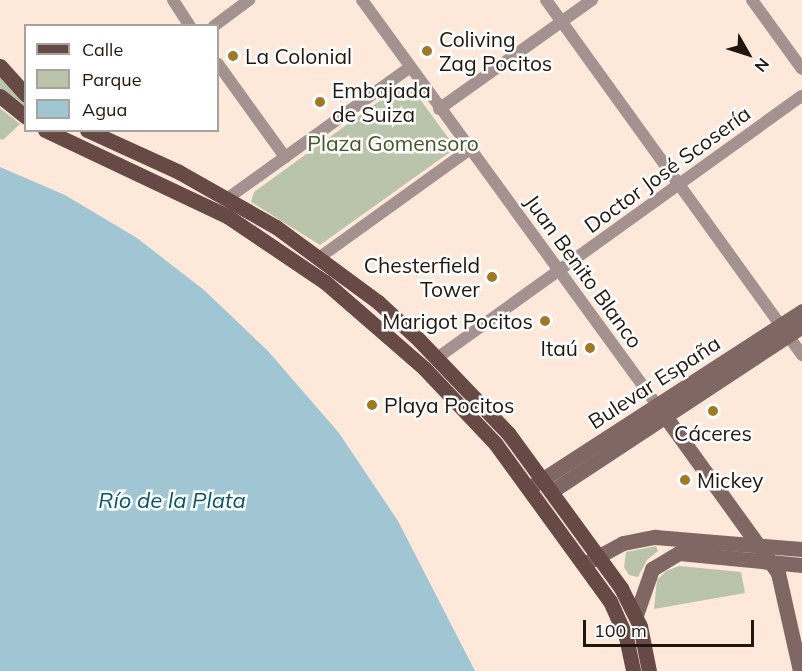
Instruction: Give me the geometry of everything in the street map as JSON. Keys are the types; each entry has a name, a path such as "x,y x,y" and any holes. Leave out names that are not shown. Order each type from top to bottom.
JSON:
{"main road":[{"path":"0,66 24,93"},
{"path":"0,96 24,115"},
{"path":"49,132 196,198 325,282 437,380 495,443 584,564 616,612 626,637 633,671"},
{"path":"91,132 228,198 320,257 378,302 438,358 507,433 548,484 598,555 636,615 648,671"}],"street":[{"path":"172,0 189,24"},
{"path":"217,24 249,0"},
{"name":"Juan Benito Blanco","path":"362,0 409,68 772,562 784,592 800,671"},
{"path":"546,0 802,355"},
{"path":"439,109 592,0"},
{"path":"752,0 802,69"},
{"path":"219,65 285,157"},
{"path":"228,198 409,68"},
{"name":"Doctor José Scosería","path":"438,358 802,96"},
{"path":"320,257 469,150"},
{"name":"Bulevar España","path":"529,488 548,484 661,411 784,330 802,311"},
{"name":"Bulevar España","path":"784,330 802,326"},
{"path":"584,564 623,543 655,537 802,549"},
{"path":"636,615 648,575 658,562 672,555 802,565"}],"green space":[{"path":"0,76 24,102 24,108 0,88"},
{"name":"Plaza Gomensoro","path":"403,84 411,87 452,143 450,152 320,245 251,202 254,192"},
{"path":"0,108 20,124 3,140 0,139"},
{"path":"656,546 658,551 647,560 638,577 629,575 624,567 626,552"},
{"path":"679,566 741,572 745,593 654,609 657,580 666,571"}],"water":[{"name":"Río de la Plata","path":"0,167 65,195 137,238 204,290 268,351 339,433 398,521 475,671 0,671"}],"place":[{"name":"Coliving Zag Pocitos","path":"427,51"},
{"name":"La Colonial","path":"233,56"},
{"name":"Embajada de Suiza","path":"320,102"},
{"name":"Chesterfield Tower","path":"492,277"},
{"name":"Marigot Pocitos","path":"545,321"},
{"name":"Itaú","path":"590,348"},
{"name":"Playa Pocitos","path":"372,405"},
{"name":"Cáceres","path":"713,411"},
{"name":"Mickey","path":"685,480"}]}
